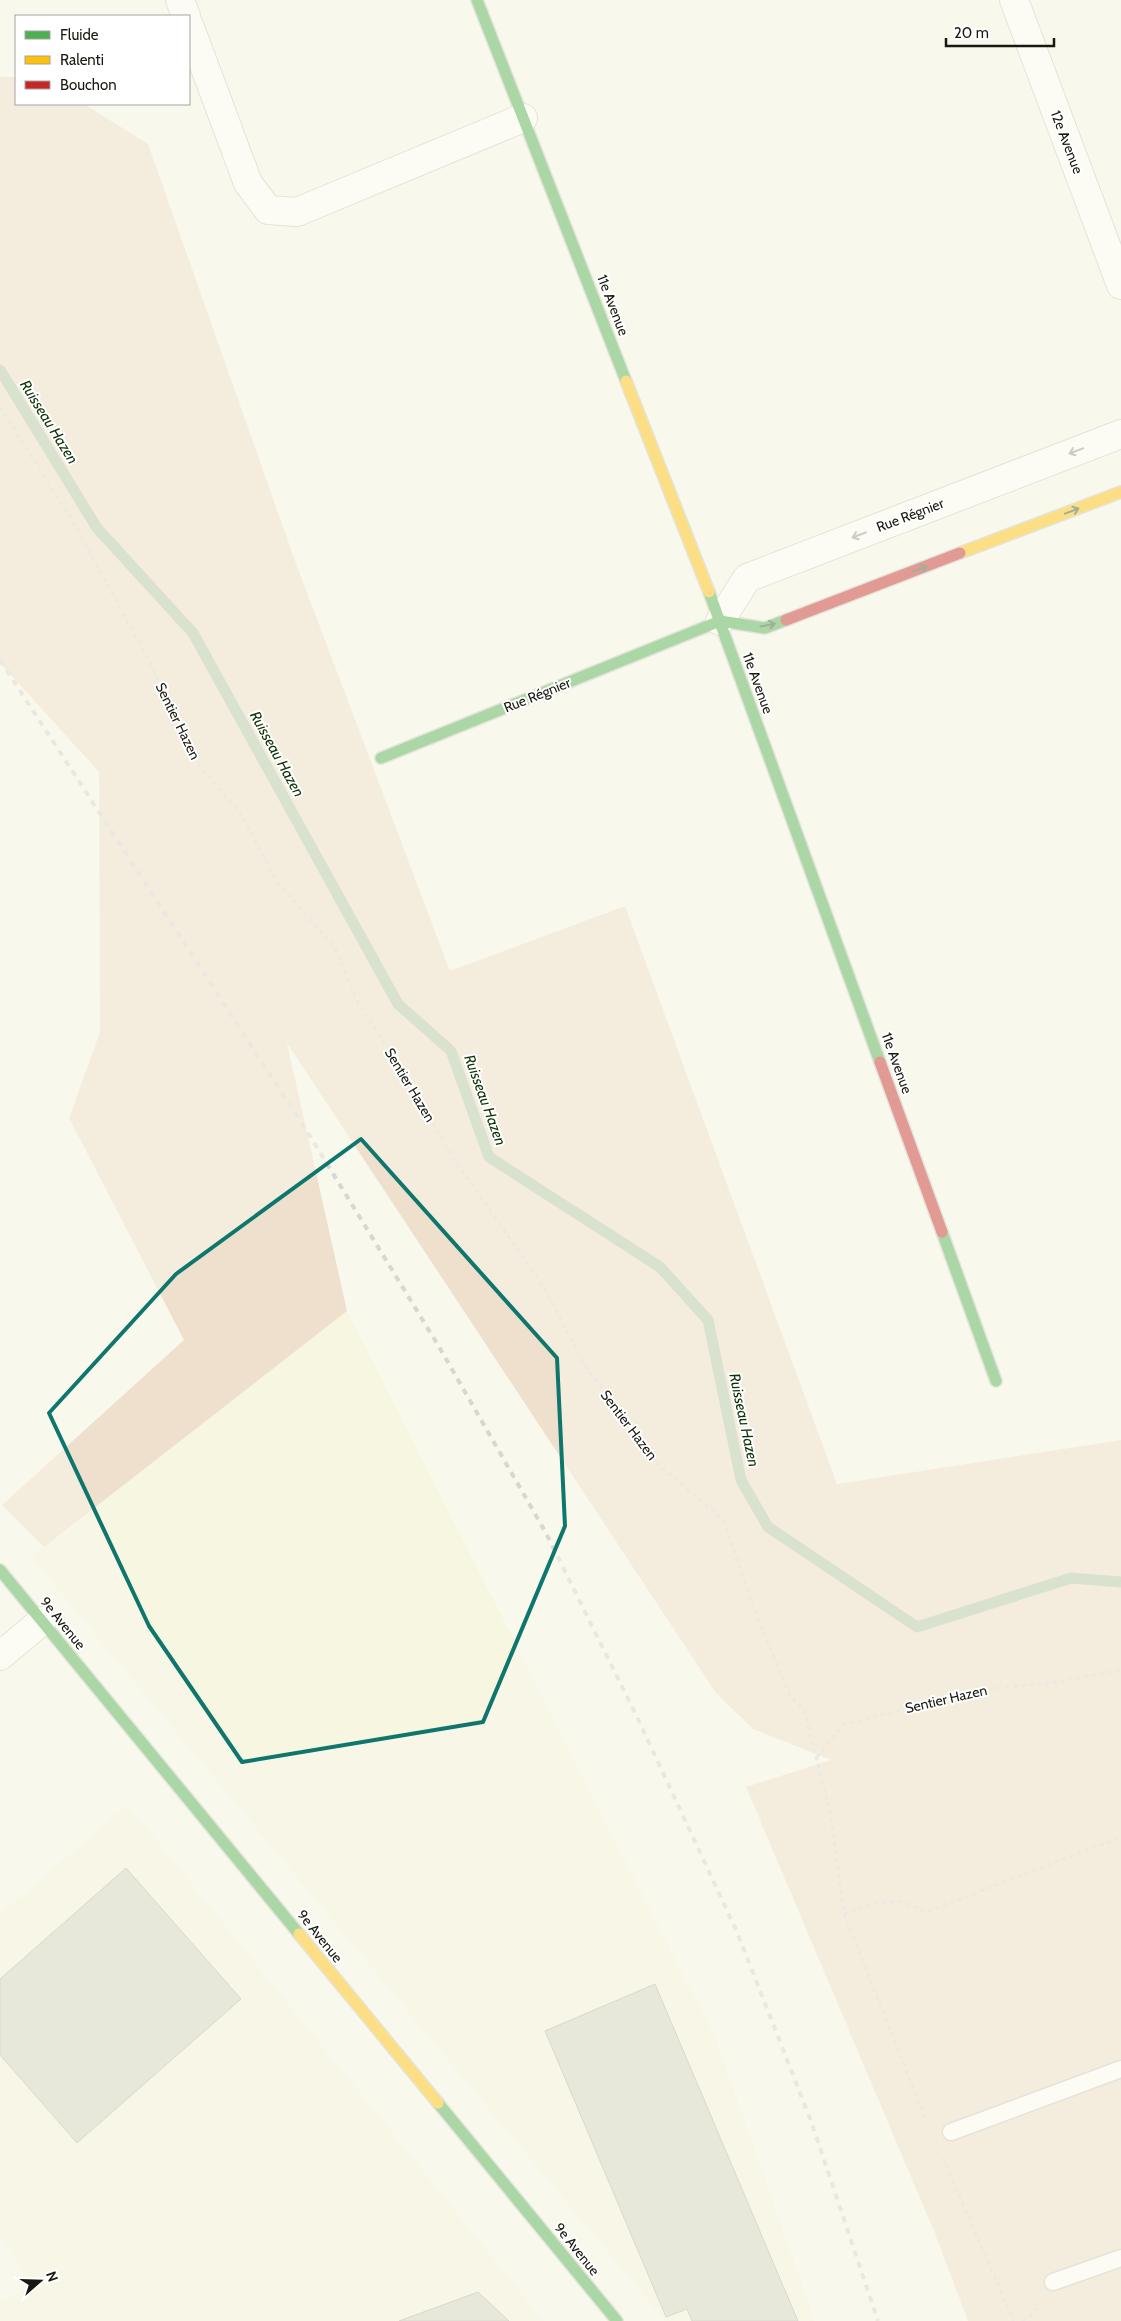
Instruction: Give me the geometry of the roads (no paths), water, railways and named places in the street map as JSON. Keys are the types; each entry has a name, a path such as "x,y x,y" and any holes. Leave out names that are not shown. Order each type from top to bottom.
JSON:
{"street":[{"path":"180,0 186,15"},
{"name":"11e Avenue","path":"477,0 720,621 996,1382"},
{"name":"12e Avenue","path":"1014,0 1121,285"},
{"path":"190,27 248,183 268,210 297,212 524,118"},
{"name":"Rue Régnier","path":"381,758 720,621 747,578 1121,434"},
{"path":"720,621 765,628 1121,492"},
{"name":"9e Avenue","path":"0,1570 617,2321"},
{"path":"0,1656 42,1621"}],"lane":[{"path":"951,2132 1121,2069"},
{"path":"1053,2282 1121,2258"}],"waterway":[{"name":"Ruisseau Hazen","path":"0,370 97,528 193,633 398,1004 451,1051 489,1157 660,1267 708,1320 741,1480 768,1527 917,1627 1071,1578 1121,1582"}],"railway":[{"path":"0,660 310,1136 438,1345 546,1533 638,1719 737,1932 811,2121 878,2321"}]}
